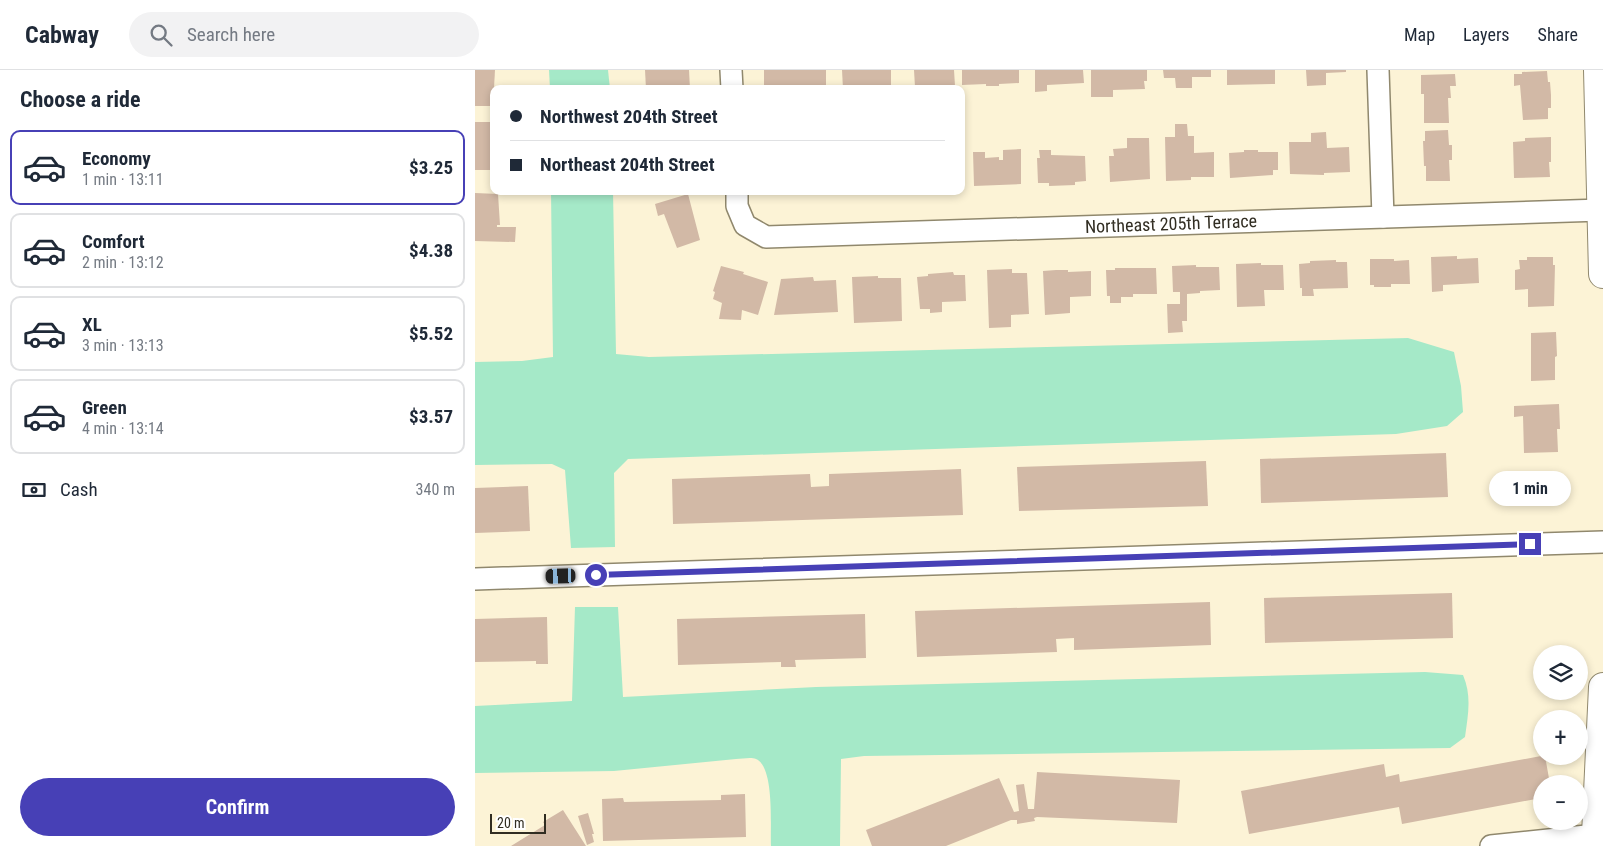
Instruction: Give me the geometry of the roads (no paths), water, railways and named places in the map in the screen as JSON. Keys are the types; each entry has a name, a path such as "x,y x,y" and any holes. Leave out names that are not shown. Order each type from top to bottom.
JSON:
{"street":[{"path":"731,70 732,85"},
{"path":"1377,70 1383,217"},
{"path":"1598,70 1603,274"},
{"name":"Northeast 205th Terrace","path":"737,195 737,206 745,225 766,237 1601,210"},
{"path":"475,579 1603,542"},
{"path":"1491,846 1594,841 1603,687"}]}
